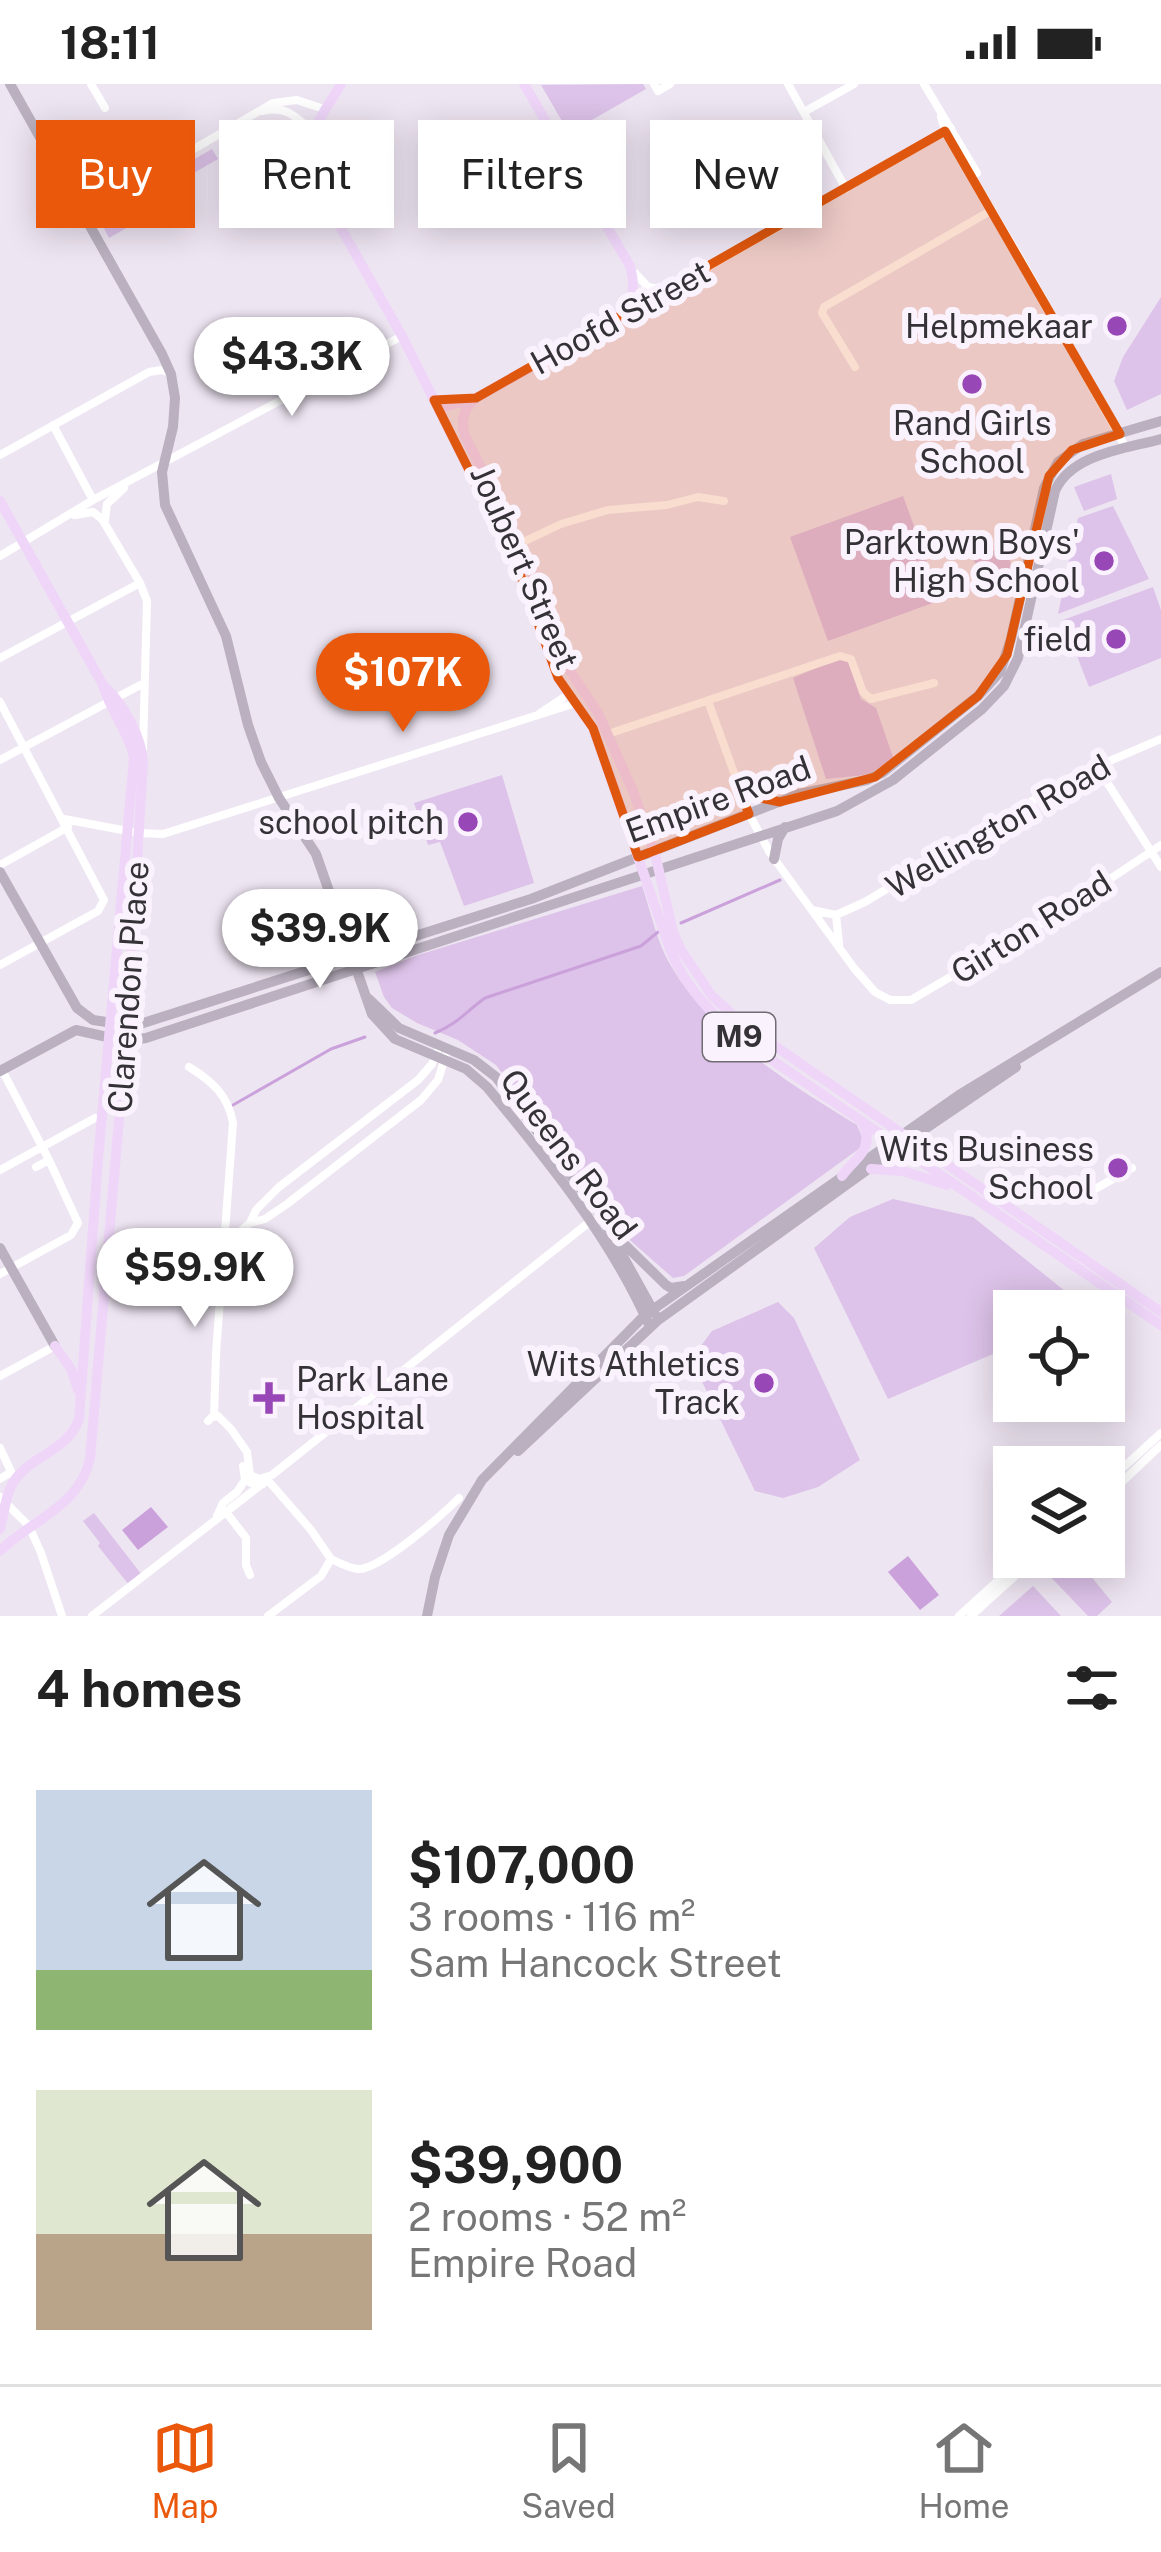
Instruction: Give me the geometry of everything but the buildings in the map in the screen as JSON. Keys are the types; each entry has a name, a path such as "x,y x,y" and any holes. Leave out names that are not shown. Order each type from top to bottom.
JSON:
{"main road":[{"path":"10,84 36,131"},
{"path":"319,120 341,84"},
{"path":"327,106 354,84"},
{"path":"524,84 544,120"},
{"path":"90,228 171,374 176,398 163,464"},
{"name":"Joubert Street","path":"341,228 402,336 517,566 557,678 601,745 644,873"},
{"path":"607,228 630,266 634,288 624,315"},
{"name":"Hoofd Street","path":"476,398 624,315"},
{"path":"434,400 447,406 476,398"},
{"name":"Joubert Street","path":"476,398 466,410 463,429 533,572 562,657 608,734 644,818 657,868"},
{"name":"Empire Road","path":"109,1031 125,1041 155,1035 531,899 780,802 882,773 1000,672 1049,476 1058,462 1097,439 1161,422"},
{"name":"Empire Road","path":"109,1031 143,1025 644,873 836,811 884,786 1001,691 1018,658 1057,485 1064,475 1078,465 1161,440"},
{"name":"Queens Road","path":"163,464 165,505 226,636 254,744 279,798 316,854 372,1014 387,1033 405,1044 442,1052 482,1081 610,1229 651,1318"},
{"path":"0,501 143,753"},
{"name":"Clarendon Place","path":"28,1526 69,1499 90,1460 127,1026 133,752 111,698"},
{"name":"Clarendon Place","path":"13,1476 64,1443 79,1419 109,1031 143,753"},
{"path":"736,781 780,802"},
{"path":"774,859 785,827"},
{"path":"0,868 77,1009 109,1031"},
{"name":"M9","path":"657,868 673,932 689,966 712,996 962,1190 1161,1325"},
{"name":"M9","path":"644,873 670,952 698,999 744,1041 863,1123 900,1141 1161,1312"},
{"path":"431,1616 456,1537 483,1491 687,1285 981,1081 1161,975"},
{"path":"69,1034 77,1009"},
{"path":"1,1071 69,1034 109,1031"},
{"path":"842,1176 867,1146 863,1123"},
{"path":"431,1616 435,1577 449,1535 475,1490 502,1457 627,1332 871,1168 900,1141"},
{"path":"871,1168 902,1171 962,1190"},
{"name":"Queens Road","path":"595,1217 651,1318"},
{"path":"610,1229 666,1285 687,1285"},
{"path":"0,1248 5,1270 71,1369 81,1399"},
{"path":"627,1332 633,1291"},
{"path":"0,1529 3,1500 13,1476"},
{"path":"0,1551 28,1526"}],"street":[{"path":"92,84 105,108"},
{"path":"656,87 670,84"},
{"path":"788,84 846,188"},
{"path":"804,112 854,84"},
{"path":"924,84 1127,449"},
{"path":"195,148 273,103 288,99 327,106"},
{"path":"256,113 274,108 301,120"},
{"path":"948,129 1002,218 1024,265"},
{"name":"Hoofd Street","path":"624,315 948,129"},
{"path":"855,367 822,314 824,307 992,210"},
{"path":"630,266 647,287 669,290"},
{"path":"0,556 94,500 402,336"},
{"path":"0,455 149,372 171,374"},
{"path":"53,425 94,500"},
{"path":"172,427 182,441 195,446"},
{"path":"106,524 107,504 139,476"},
{"path":"520,544 561,524 608,510 668,505 698,497 724,502"},
{"path":"62,520 89,511 106,524"},
{"name":"Clarendon Place","path":"106,524 140,583 148,610 143,753"},
{"path":"0,658 140,583"},
{"path":"608,734 840,656 851,659 863,692 871,699 934,683"},
{"path":"0,760 144,683"},
{"path":"0,868 66,823 163,834 539,714 573,699"},
{"path":"708,701 760,836 844,955"},
{"path":"0,702 103,896 98,911 0,965"},
{"name":"Wellington Road","path":"836,916 1096,765 1161,739"},
{"path":"1096,765 1161,867"},
{"name":"Girton Road","path":"844,955 875,992 899,1002 911,1000 1056,915 1161,845"},
{"path":"810,910 836,916 844,955"},
{"path":"223,1246 287,1204 421,1100 438,1080 442,1052"},
{"path":"247,1226 279,1187 418,1080 442,1052"},
{"path":"189,1067 218,1088 232,1115 214,1416 208,1421 219,1423 243,1455 247,1477"},
{"path":"1,1071 76,1215 77,1228 5,1270"},
{"path":"0,1170 95,1118"},
{"path":"36,1167 49,1160"},
{"path":"1090,1192 1132,1168"},
{"path":"226,1211 247,1226"},
{"path":"92,1616 595,1217"},
{"path":"0,1376 56,1346"},
{"path":"214,1416 231,1429 248,1457 247,1477 216,1517"},
{"path":"1125,1466 1161,1433"},
{"path":"1125,1478 1161,1445"},
{"path":"0,1448 13,1476 0,1479"},
{"path":"6,1458 26,1469"},
{"path":"247,1477 267,1479 331,1559 352,1568 372,1565 435,1522 459,1498"},
{"path":"3,1500 28,1526 62,1616"},
{"path":"226,1512 246,1538 250,1575"},
{"path":"268,1616 321,1576 331,1559"},
{"path":"958,1616 1001,1578"},
{"path":"971,1616 1013,1578"},
{"path":"286,1603 292,1616"}],"highlighted area":[{"path":"945,131 1120,434 1072,450 1049,476 1007,655 978,696 875,777 780,802 741,794 749,814 638,857 593,728 558,678 517,566 434,400 476,398"}],"shaded area":[{"path":"643,84 646,89 592,120 561,120 541,85"},
{"path":"212,149 218,159 195,172 195,159"},
{"path":"104,228 126,228 109,238"},
{"path":"1161,297 1161,394 1127,410 1114,381 1123,357"},
{"path":"1111,474 1117,499 1084,511 1074,487"},
{"path":"903,496 941,600 828,641 790,537"},
{"name":"field","path":"1113,506 1149,579 1058,614 1078,518"},
{"path":"1005,546 1016,580 985,592 973,558"},
{"name":"field","path":"1153,587 1161,610 1161,658 1089,687 1063,620"},
{"path":"837,659 849,660 861,699 876,708 894,760 866,775 826,779 793,678"},
{"name":"school pitch","path":"502,775 534,883 464,906 440,842 428,845 414,803"},
{"path":"642,886 666,957 708,1015 755,1057 857,1125 862,1137 860,1148 684,1276 673,1278 615,1227 496,1065 458,1040 392,1008 375,972"},
{"path":"893,1199 973,1217 1064,1290 993,1290 993,1354 888,1399 814,1248 850,1217"},
{"name":"Wits Athletics Track","path":"778,1302 794,1318 860,1460 818,1487 783,1498 755,1491 691,1359 712,1331"},
{"path":"151,1507 168,1527 138,1550 122,1530"},
{"path":"94,1513 142,1575 129,1585 83,1521"},
{"path":"908,1556 939,1595 920,1610 888,1572"},
{"path":"1052,1578 1092,1578 1112,1602 1097,1616 1088,1616"},
{"path":"1033,1586 1061,1616 999,1616"}],"waterway":[{"path":"681,923 780,880"},
{"path":"435,1033 485,998 641,946 658,932"},
{"path":"233,1105 331,1049 365,1037"}],"place":[{"name":"Helpmekaar","path":"1117,326"},
{"name":"Rand Girls School","path":"972,384"},
{"name":"Parktown Boys' High School","path":"1104,561"},
{"name":"field","path":"1116,639"},
{"name":"school pitch","path":"468,822"},
{"name":"Wits Business School","path":"1118,1168"},
{"name":"Wits Athletics Track","path":"764,1383"},
{"name":"Park Lane Hospital","path":"269,1398"}]}
